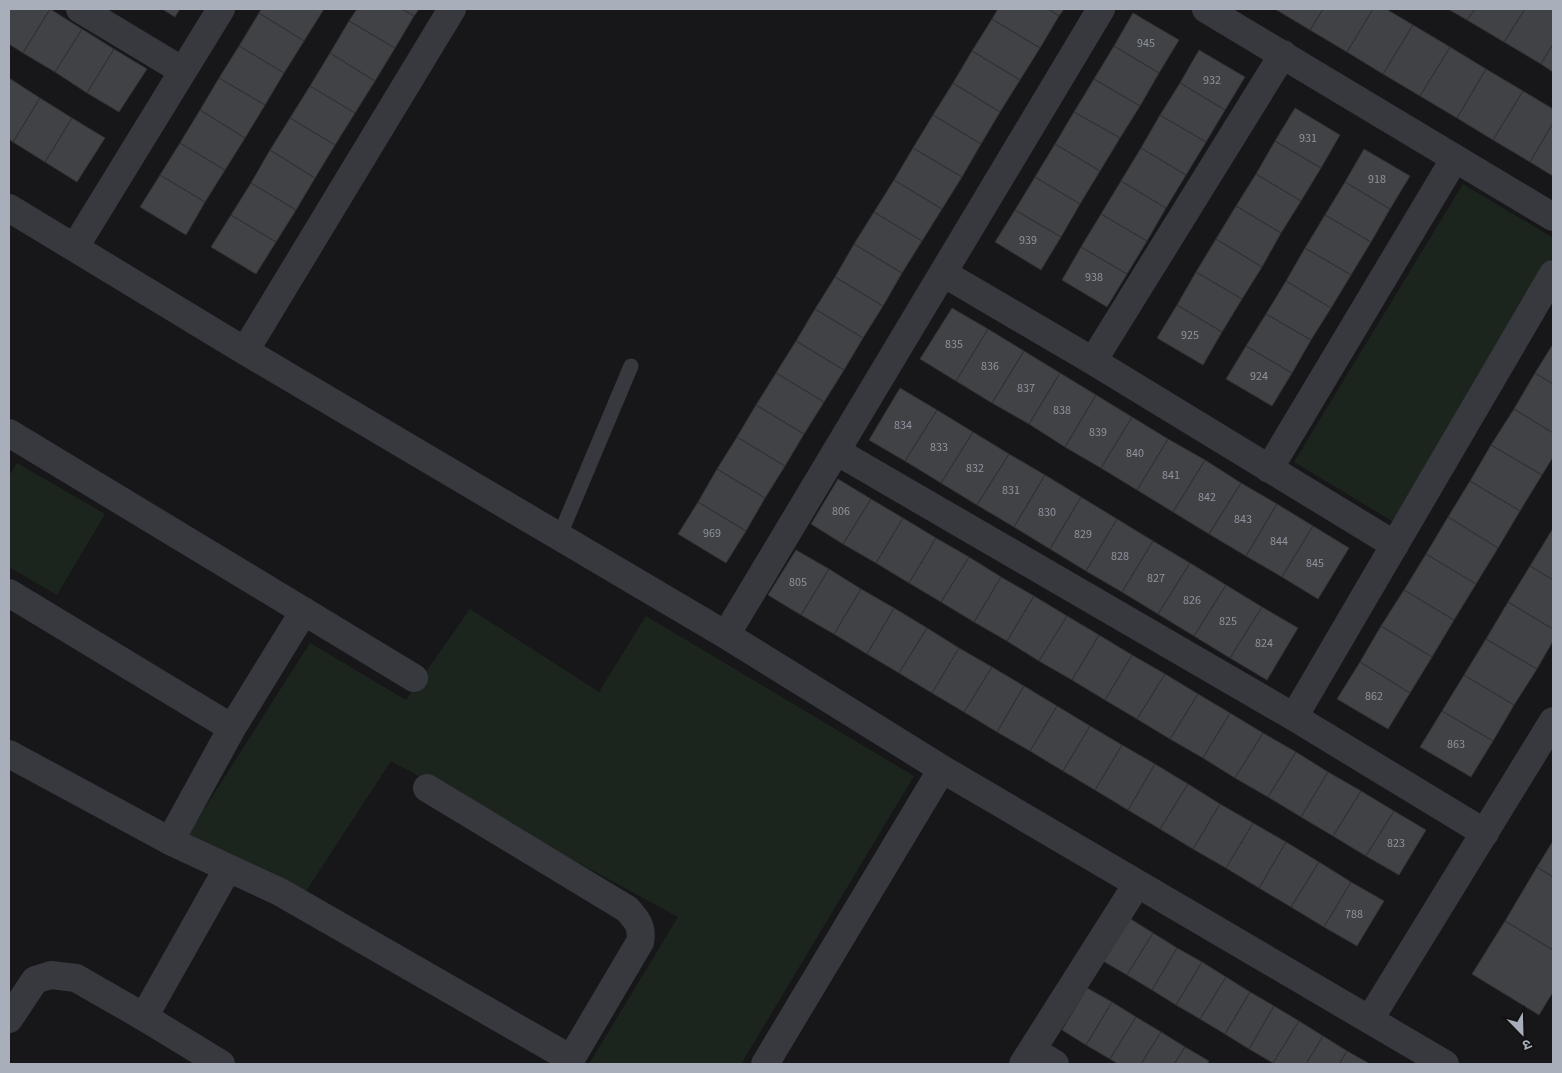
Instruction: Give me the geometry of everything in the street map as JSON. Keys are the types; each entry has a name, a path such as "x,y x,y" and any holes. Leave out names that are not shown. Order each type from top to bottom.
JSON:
{"street":[{"path":"80,9 183,71"},
{"path":"75,248 221,9"},
{"path":"245,351 452,9"},
{"path":"726,635 1102,9"},
{"path":"1206,9 1553,217"},
{"path":"1093,361 1283,54"},
{"path":"1269,469 1455,158"},
{"path":"9,208 245,351 726,635 942,769 1445,1064"},
{"path":"943,273 1093,361 1395,545"},
{"path":"1294,717 1553,274"},
{"path":"12,441 304,611 414,678"},
{"path":"836,451 1294,717 1485,832"},
{"path":"9,593 232,728"},
{"path":"170,841 232,728 304,611"},
{"path":"1370,1019 1553,721"},
{"path":"9,754 170,841 280,892 569,1062 640,942 642,933 636,920 627,909 427,788"},
{"path":"765,1064 942,769"},
{"path":"144,1017 228,868"},
{"path":"1055,1064 1027,1057 1137,884"},
{"path":"9,1019 35,980 51,975 76,978 221,1064"}],"lane":[{"path":"559,537 631,366"}],"shaded area":[{"path":"1463,184 1553,238 1553,256 1392,521 1294,462"},
{"path":"17,463 105,514 57,595 9,567 9,476"},
{"path":"470,609 599,692 646,616 914,776 741,1064 589,1064 678,917 391,761 293,911 187,836 310,643 406,700"}],"building":[{"path":"9,9 50,9 23,53 9,44"},
{"path":"50,9 82,29 55,72 23,53"},
{"path":"162,9 180,9 175,17"},
{"path":"261,9 324,9 304,41 259,13"},
{"path":"357,9 402,9 414,16 395,48 349,21"},
{"path":"402,9 419,9 414,16"},
{"path":"998,9 1048,9 1059,16 1040,48 992,19"},
{"path":"1048,9 1064,9 1059,16"},
{"path":"1275,9 1323,9 1310,30"},
{"path":"1323,9 1373,9 1347,52 1310,30"},
{"path":"1373,9 1386,9 1413,25 1383,74 1347,52"},
{"path":"1448,9 1475,9 1467,20"},
{"path":"1475,9 1525,9 1504,42 1467,20"},
{"path":"1525,9 1553,9 1553,44 1541,64 1504,42"},
{"path":"259,13 304,41 284,73 239,46"},
{"path":"1133,13 1179,40 1159,73 1114,46"},
{"path":"992,19 1040,48 1020,80 972,51"},
{"path":"349,21 395,48 375,81 330,53"},
{"path":"1413,25 1450,47 1420,96 1383,74"},
{"path":"82,29 114,49 87,93 55,72"},
{"path":"1553,44 1553,72 1541,64"},
{"path":"239,46 284,73 265,105 219,78"},
{"path":"1114,46 1159,73 1140,106 1094,79"},
{"path":"1450,47 1486,69 1457,118 1420,96"},
{"path":"114,49 147,69 119,112 87,93"},
{"path":"1199,50 1245,77 1225,110 1180,83"},
{"path":"972,51 1020,80 1000,112 953,83"},
{"path":"330,53 375,81 355,113 310,86"},
{"path":"1486,69 1523,91 1493,140 1457,118"},
{"path":"9,78 40,98 13,142 9,139"},
{"path":"219,78 265,105 245,138 200,110"},
{"path":"1094,79 1140,106 1120,138 1074,112"},
{"path":"953,83 1000,112 981,144 933,115"},
{"path":"1180,83 1225,110 1206,142 1160,115"},
{"path":"310,86 355,113 335,145 290,118"},
{"path":"1523,91 1553,109 1553,123 1530,162 1493,140"},
{"path":"40,98 72,118 45,162 13,142"},
{"path":"1295,108 1340,135 1321,168 1275,141"},
{"path":"200,110 245,138 225,170 180,143"},
{"path":"1074,112 1120,138 1100,171 1055,144"},
{"path":"933,115 981,144 962,177 913,148"},
{"path":"1160,115 1206,142 1186,175 1141,148"},
{"path":"72,118 105,138 77,182 45,162"},
{"path":"290,118 335,145 315,178 270,150"},
{"path":"1553,123 1553,176 1530,162"},
{"path":"1275,141 1321,168 1301,201 1256,174"},
{"path":"180,143 225,170 205,202 160,175"},
{"path":"1055,144 1100,171 1080,204 1035,177"},
{"path":"913,148 962,177 942,209 894,180"},
{"path":"1141,148 1186,175 1166,208 1121,181"},
{"path":"1364,149 1410,176 1390,209 1345,182"},
{"path":"270,150 315,178 296,210 251,183"},
{"path":"1256,174 1301,201 1281,233 1236,206"},
{"path":"160,175 205,202 186,235 140,207"},
{"path":"1035,177 1080,204 1061,237 1015,210"},
{"path":"894,180 942,209 922,241 874,212"},
{"path":"1121,181 1166,208 1147,241 1101,214"},
{"path":"1345,182 1390,209 1371,242 1325,215"},
{"path":"251,183 296,210 276,242 231,215"},
{"path":"1236,206 1281,233 1262,267 1216,239"},
{"path":"1015,210 1061,237 1041,270 995,242"},
{"path":"874,212 922,241 902,273 854,244"},
{"path":"1101,214 1147,241 1127,274 1081,247"},
{"path":"231,215 276,242 256,274 211,247"},
{"path":"1325,215 1371,242 1351,275 1305,248"},
{"path":"1216,239 1262,267 1242,299 1196,272"},
{"path":"854,244 902,273 883,306 835,277"},
{"path":"1081,247 1127,274 1107,307 1062,280"},
{"path":"1305,248 1351,275 1331,308 1286,281"},
{"path":"1196,272 1242,299 1222,332 1177,305"},
{"path":"835,277 883,306 863,338 815,309"},
{"path":"1286,281 1331,308 1311,340 1266,314"},
{"path":"1177,305 1222,332 1203,365 1157,338"},
{"path":"952,308 988,329 956,381 920,359"},
{"path":"815,309 863,338 844,370 796,341"},
{"path":"1266,314 1311,340 1292,373 1246,346"},
{"path":"988,329 1024,351 992,403 956,381"},
{"path":"796,341 844,370 824,402 776,373"},
{"path":"1553,344 1553,384 1535,373"},
{"path":"1246,346 1292,373 1272,406 1226,379"},
{"path":"1024,351 1060,373 1029,424 992,403"},
{"path":"776,373 824,402 804,434 756,405"},
{"path":"1060,373 1096,395 1065,447 1029,424"},
{"path":"1535,373 1553,384 1553,433 1514,409"},
{"path":"900,388 937,410 905,461 869,440"},
{"path":"1096,395 1132,417 1101,468 1065,447"},
{"path":"756,405 804,434 785,466 737,437"},
{"path":"1514,409 1553,433 1553,457 1542,475 1491,445"},
{"path":"937,410 973,432 941,483 905,461"},
{"path":"1132,417 1168,439 1137,490 1101,468"},
{"path":"973,432 1009,454 977,505 941,483"},
{"path":"737,437 785,466 765,498 717,469"},
{"path":"1168,439 1205,460 1173,512 1137,490"},
{"path":"1491,445 1542,475 1520,511 1470,481"},
{"path":"1009,454 1045,475 1014,527 977,505"},
{"path":"1205,460 1241,483 1209,534 1173,512"},
{"path":"717,469 765,498 746,531 698,502"},
{"path":"1045,475 1081,497 1050,549 1014,527"},
{"path":"838,479 871,499 843,544 811,524"},
{"path":"1470,481 1520,511 1498,548 1448,517"},
{"path":"1241,483 1277,504 1246,556 1209,534"},
{"path":"1081,497 1117,519 1086,571 1050,549"},
{"path":"871,499 903,518 876,563 843,544"},
{"path":"698,502 746,531 726,563 678,534"},
{"path":"1277,504 1313,526 1282,577 1246,556"},
{"path":"1448,517 1498,548 1476,584 1426,554"},
{"path":"903,518 936,538 909,583 876,563"},
{"path":"1117,519 1153,541 1122,592 1086,571"},
{"path":"1313,526 1349,548 1318,599 1282,577"},
{"path":"1553,530 1553,580 1530,566"},
{"path":"936,538 969,557 941,602 909,583"},
{"path":"1153,541 1190,563 1158,614 1122,592"},
{"path":"796,550 829,569 801,615 768,595"},
{"path":"1426,554 1476,584 1454,620 1404,590"},
{"path":"969,557 1001,577 974,622 941,602"},
{"path":"1190,563 1226,585 1194,636 1158,614"},
{"path":"1530,566 1553,580 1553,629 1508,602"},
{"path":"829,569 861,589 834,634 801,615"},
{"path":"1001,577 1034,596 1007,641 974,622"},
{"path":"1226,585 1262,607 1230,658 1194,636"},
{"path":"861,589 894,608 867,654 834,634"},
{"path":"1404,590 1454,620 1432,657 1381,626"},
{"path":"1034,596 1067,616 1039,661 1007,641"},
{"path":"1508,602 1553,629 1553,641 1537,669 1486,639"},
{"path":"1262,607 1298,628 1267,680 1230,658"},
{"path":"894,608 927,628 899,673 867,654"},
{"path":"1067,616 1099,635 1072,680 1039,661"},
{"path":"1381,626 1432,657 1410,693 1360,662"},
{"path":"927,628 959,648 932,693 899,673"},
{"path":"1099,635 1132,655 1105,700 1072,680"},
{"path":"1486,639 1537,669 1514,705 1464,675"},
{"path":"959,648 992,667 964,712 932,693"},
{"path":"1132,655 1165,674 1137,719 1105,700"},
{"path":"1360,662 1410,693 1388,729 1337,699"},
{"path":"992,667 1024,686 997,732 964,712"},
{"path":"1165,674 1198,694 1170,739 1137,719"},
{"path":"1464,675 1514,705 1493,741 1442,711"},
{"path":"1024,686 1057,706 1030,751 997,732"},
{"path":"1198,694 1230,713 1203,758 1170,739"},
{"path":"1057,706 1090,726 1063,771 1030,751"},
{"path":"1442,711 1493,741 1471,777 1420,747"},
{"path":"1230,713 1263,733 1235,778 1203,758"},
{"path":"1090,726 1122,745 1095,790 1063,771"},
{"path":"1263,733 1296,752 1268,797 1235,778"},
{"path":"1122,745 1155,764 1128,810 1095,790"},
{"path":"1296,752 1328,772 1301,817 1268,797"},
{"path":"1155,764 1188,784 1160,829 1128,810"},
{"path":"1328,772 1361,791 1333,836 1301,817"},
{"path":"1188,784 1220,804 1193,849 1160,829"},
{"path":"1361,791 1394,811 1366,856 1333,836"},
{"path":"1220,804 1253,823 1226,868 1193,849"},
{"path":"1394,811 1426,830 1399,875 1366,856"},
{"path":"1253,823 1286,842 1259,888 1226,868"},
{"path":"1553,841 1553,877 1537,867"},
{"path":"1286,842 1319,862 1291,907 1259,888"},
{"path":"1319,862 1351,882 1324,927 1291,907"},
{"path":"1537,867 1553,877 1553,950 1505,921"},
{"path":"1351,882 1384,901 1357,946 1324,927"},
{"path":"1129,918 1153,933 1127,975 1103,961"},
{"path":"1505,921 1553,950 1553,992 1539,1015 1472,974"},
{"path":"1153,933 1177,948 1152,990 1127,975"},
{"path":"1177,948 1202,962 1176,1005 1152,990"},
{"path":"1202,962 1226,977 1200,1019 1176,1005"},
{"path":"1226,977 1250,992 1225,1034 1200,1019"},
{"path":"1087,988 1112,1002 1086,1045 1062,1030"},
{"path":"1250,992 1274,1006 1249,1049 1225,1034"},
{"path":"1112,1002 1136,1017 1110,1059 1086,1045"},
{"path":"1274,1006 1299,1021 1273,1063 1249,1049"},
{"path":"1136,1017 1161,1032 1141,1064 1118,1064 1110,1059"},
{"path":"1299,1021 1323,1036 1306,1064 1274,1064 1273,1063"},
{"path":"1161,1032 1185,1047 1174,1064 1141,1064"},
{"path":"1323,1036 1347,1051 1339,1064 1306,1064"},
{"path":"1185,1047 1209,1061 1207,1064 1174,1064"},
{"path":"1347,1051 1370,1064 1339,1064"}]}
